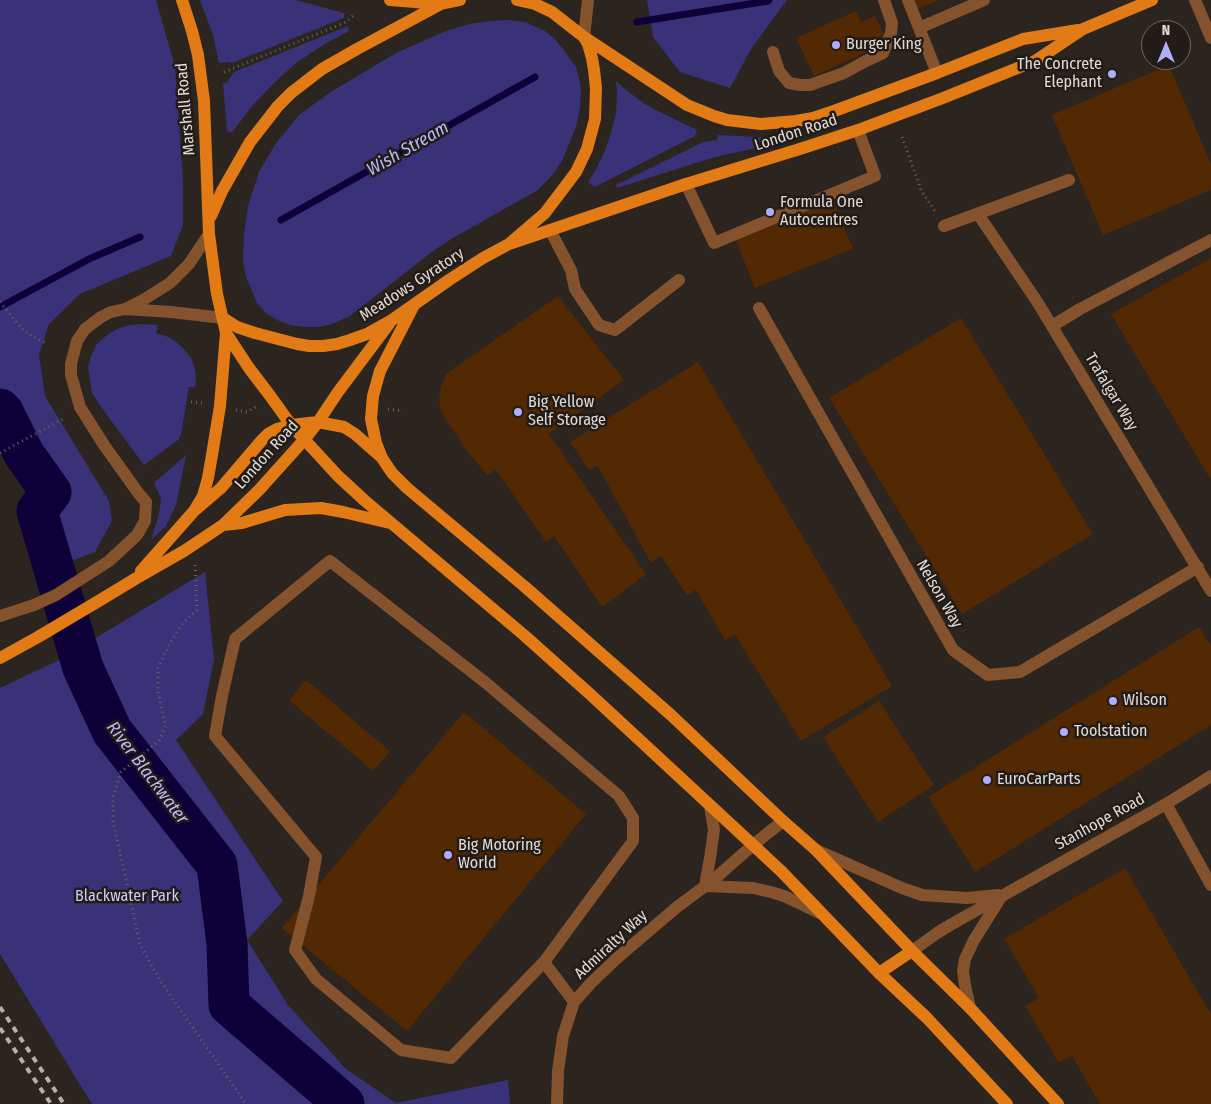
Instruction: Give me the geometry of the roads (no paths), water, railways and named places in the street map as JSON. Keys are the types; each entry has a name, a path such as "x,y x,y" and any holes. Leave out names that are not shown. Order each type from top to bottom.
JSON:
{"main road":[{"name":"Marshall Road","path":"182,0 198,56 204,102 210,218"},
{"path":"390,0 441,4"},
{"path":"194,511 202,496 210,470 220,406 226,333 216,294 209,234 210,218 222,191 250,142 278,106 291,93 337,60 441,4 458,0"},
{"path":"517,0 535,4 552,12 584,37"},
{"name":"London Road","path":"509,244 686,184 858,130 1035,61 1083,29 1152,0"},
{"name":"London Road","path":"584,37 687,105 714,116 741,123 778,123 813,118 834,112 937,74 1023,39 1083,29"},
{"name":"Meadows Gyratory","path":"223,318 237,327 297,344 309,346 337,344 367,334 392,320 483,258 509,244 545,213 576,172 587,150 595,119 596,88 592,58 584,37"},
{"path":"414,305 380,371 372,396 371,419 373,433 382,458 392,473 407,488 524,586 671,715 816,850 970,1008 1058,1104"},
{"name":"London Road","path":"0,658 184,551 223,525 259,490 304,440 392,320"},
{"path":"226,333 291,425 351,488 525,636 598,701 782,872 879,973 927,1018 1007,1104"},
{"path":"194,511 221,488 268,434 291,425 318,422 344,427 382,458"},
{"path":"223,525 242,522 285,510 321,508 392,524"},
{"name":"London Road","path":"134,579 194,511"},
{"path":"879,973 912,950"}],"street":[{"path":"584,37 588,0"},
{"path":"773,52 779,71 788,84 810,85 844,73 883,53 892,33 892,23 884,0"},
{"path":"908,0 937,74"},
{"path":"919,28 984,0"},
{"path":"1195,0 1211,38"},
{"path":"686,184 714,243 875,176 858,130"},
{"path":"944,226 1069,180"},
{"name":"Trafalgar Way","path":"978,214 1038,303 1211,590"},
{"path":"550,230 571,270 575,289 599,325 615,330 679,280"},
{"path":"125,309 159,290 179,275 199,252 209,234"},
{"path":"1052,326 1080,309 1211,240"},
{"name":"Nelson Way","path":"759,308 952,650 988,675 1020,672 1198,568"},
{"path":"0,616 34,605 56,595 109,560 137,535 145,521 146,502 104,445 80,407 70,375 70,364 77,341 85,330 101,317 111,312 125,309 223,318"},
{"path":"330,561 493,689 620,796 634,818 633,841 544,962 451,1058 401,1050 316,978 295,950 309,896 316,857 215,736 235,639 330,561"},
{"name":"Stanhope Road","path":"912,950 1002,895 1166,804 1211,776"},
{"path":"1166,804 1211,885"},
{"path":"710,806 714,830 705,886 753,888 771,892 820,912"},
{"name":"Admiralty Way","path":"557,1104 558,1071 563,1036 574,1002 616,959 783,821"},
{"name":"Stanhope Road","path":"816,850 922,895 967,898 1002,895"},
{"name":"Stanhope Road","path":"970,1008 964,985 963,971 965,959 974,940 1002,895"},
{"path":"544,962 574,1002"}],"waterway":[{"name":"Wish Stream","path":"637,22 769,0"},
{"name":"Wish Stream","path":"281,220 535,77"},
{"name":"Wish Stream","path":"0,307 89,259 140,237"},
{"name":"River Blackwater","path":"0,409 24,454 51,492 37,511 83,668 112,731 217,865 227,944 229,1005 344,1104"}],"railway":[{"path":"0,1007 64,1104"},
{"path":"0,1028 51,1104"}],"place":[{"name":"Burger King","path":"836,45"},
{"name":"The Concrete Elephant","path":"1112,74"},
{"name":"Formula One Autocentres","path":"770,212"},
{"name":"Big Yellow Self Storage","path":"518,412"},
{"name":"Wilson","path":"1113,701"},
{"name":"Toolstation","path":"1064,732"},
{"name":"EuroCarParts","path":"987,780"},
{"name":"Big Motoring World","path":"448,855"}],"park label":[{"name":"Blackwater Park","path":"127,897"}]}
